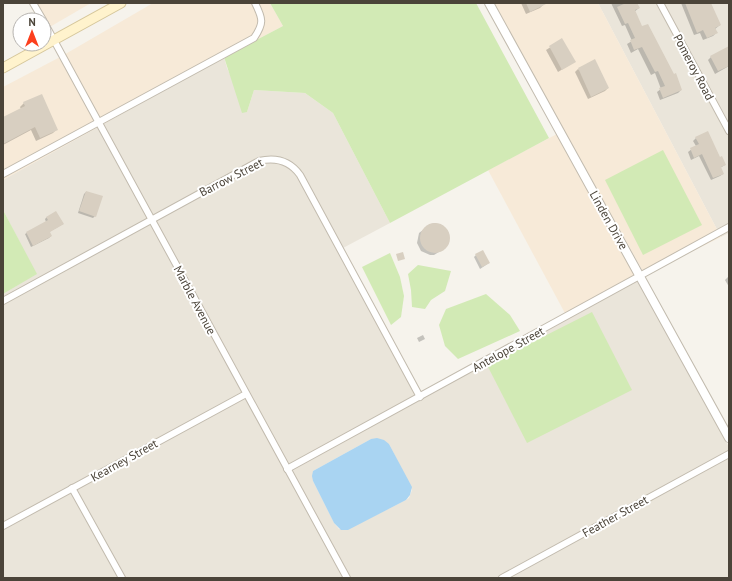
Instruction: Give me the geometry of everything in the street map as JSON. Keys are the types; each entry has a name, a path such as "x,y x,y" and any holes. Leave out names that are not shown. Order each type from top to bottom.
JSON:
{"main road":[{"path":"3,68 121,3"}],"street":[{"name":"Marble Avenue","path":"33,3 38,12"},
{"path":"3,174 254,38 261,26 261,14 255,3"},
{"name":"Linden Drive","path":"489,3 729,438"},
{"name":"Pomeroy Road","path":"660,3 729,131"},
{"name":"Marble Avenue","path":"52,37 346,578"},
{"name":"Barrow Street","path":"3,301 151,219 260,161 276,159 293,166 300,174 420,397"},
{"name":"Antelope Street","path":"287,469 729,227"},
{"name":"Kearney Street","path":"3,526 246,394"},
{"name":"Feather Street","path":"502,578 729,454"},
{"path":"72,488 122,578"}],"shaded area":[{"path":"35,3 91,3 52,26 52,12 40,12"},
{"path":"153,3 270,3 283,26 224,57 3,180 3,87 62,56"},
{"path":"493,3 598,3 721,237 645,275"},
{"path":"598,3 729,3 729,233 721,237"},
{"path":"224,57 227,68 247,112 254,90 305,93 333,113 390,223 343,248 421,396 637,279 729,447 729,578 3,578 3,294 36,274 3,210 3,180","holes":["371,439 389,444 412,490 409,498 348,529 339,529 334,523 313,481 313,471"]},
{"path":"557,134 637,279 567,317 488,170"}],"green space":[{"path":"270,3 476,3 549,138 390,223 333,113 305,93 254,90 247,112 242,113 224,57 283,26"},
{"path":"663,150 702,225 643,255 605,180"},
{"path":"3,210 37,274 3,294"},
{"path":"390,253 400,277 404,296 401,317 391,325 362,267"},
{"path":"418,265 451,271 445,291 431,300 425,309 412,307 408,274"},
{"path":"486,294 510,315 520,331 458,359 445,346 439,325 446,309"},
{"path":"592,312 632,390 527,443 487,365"}],"water":[{"path":"377,438 384,440 389,444 412,487 410,495 406,500 348,530 341,530 334,523 313,481 313,471 371,439"}],"building":[{"path":"526,3 548,3 530,12"},
{"path":"626,3 637,3 640,8 635,10 642,26 648,24 674,74 676,73 682,90 663,98 659,88 665,86 658,71 655,72 642,47 634,50 630,40 635,38 628,23 625,24 617,7"},
{"path":"685,3 711,3 721,25 715,28 718,33 707,38 703,30 697,33"},
{"path":"562,38 576,62 562,70 549,46"},
{"path":"729,46 729,66 718,71 710,56"},
{"path":"595,59 609,88 591,97 578,68"},
{"path":"42,94 58,130 40,138 35,127 3,144 3,117 25,106 23,102"},
{"path":"708,131 720,157 722,156 726,165 721,167 724,174 713,178 702,154 694,158 690,148 699,144 695,137"},
{"path":"86,191 103,196 96,217 79,211"},
{"path":"56,211 64,224 50,232 52,236 33,246 26,232 48,220 46,217"},
{"path":"435,223 446,227 450,238 446,249 435,253 424,249 420,238 424,227"},
{"path":"483,250 490,263 482,267 475,254"},
{"path":"403,252 405,259 398,261 396,254"}]}
